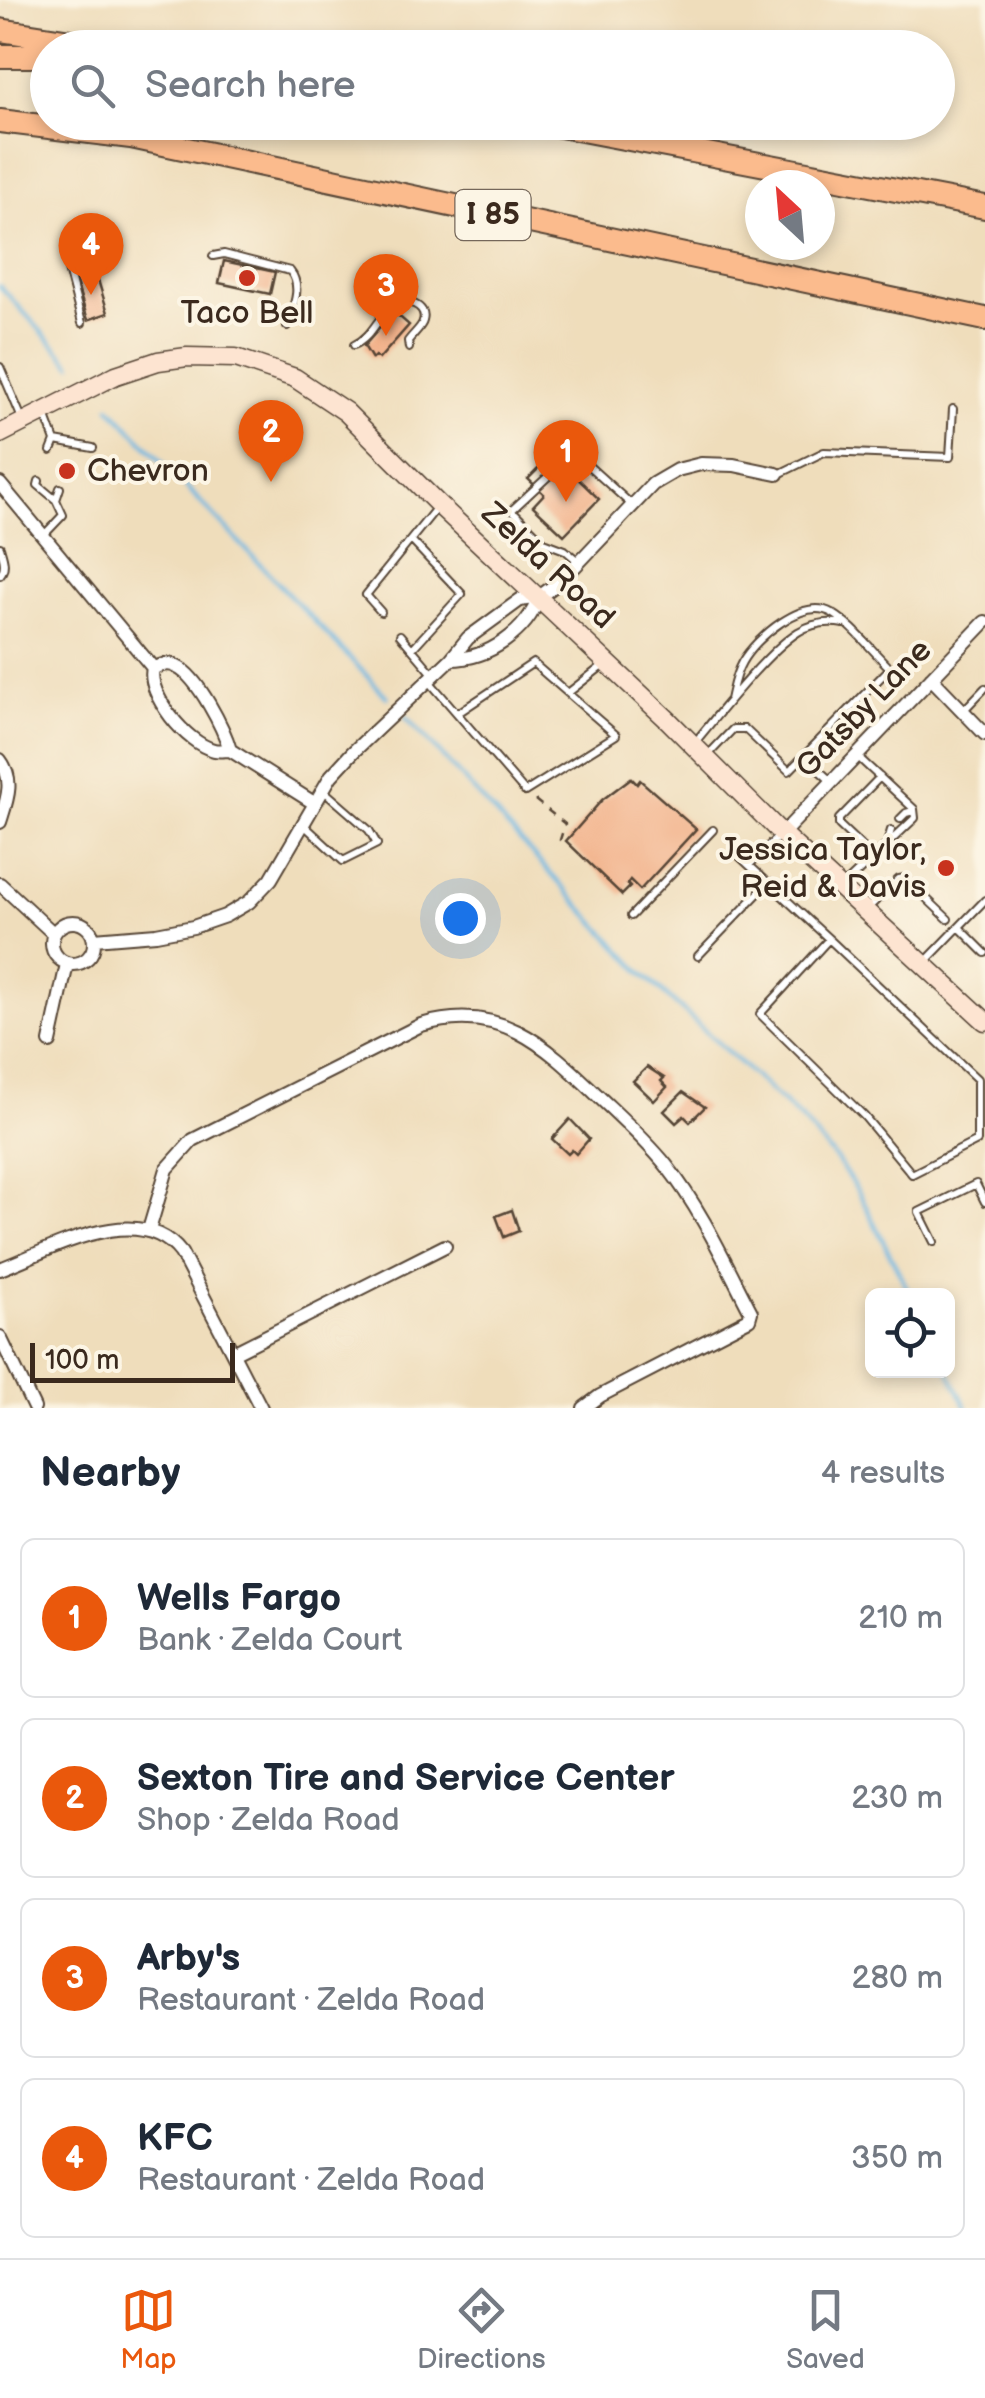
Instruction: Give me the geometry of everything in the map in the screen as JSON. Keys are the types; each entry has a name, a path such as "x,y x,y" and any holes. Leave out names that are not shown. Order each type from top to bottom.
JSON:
{"highway":[{"path":"0,30 30,35"},
{"path":"0,56 30,56"},
{"name":"I 85","path":"0,121 30,125"},
{"name":"I 85","path":"145,140 985,319"},
{"path":"634,140 985,207"}],"main road":[{"name":"Zelda Road","path":"0,434 139,366 187,357 236,358 295,378 346,412 782,834 985,1021"}],"street":[{"path":"94,940 194,926 239,909 271,879 330,776 468,638 520,600 538,597 579,562 654,484 690,466 716,463 778,474"},
{"path":"0,484 153,668 153,689 168,713 190,736 212,750 230,750 314,803"},
{"path":"451,659 469,659 495,647 532,617 538,597"},
{"name":"Gatsby Lane","path":"782,834 985,622"},
{"path":"153,668 165,664 186,674 224,728 230,750"},
{"path":"931,678 985,734"},
{"path":"0,760 9,783 0,822"},
{"path":"0,884 54,934"},
{"path":"78,922 90,930 94,940 90,957 78,964 67,964 54,954 54,934 64,924 78,922"},
{"path":"50,1042 67,964"},
{"path":"149,1230 168,1169 193,1140 421,1025 456,1018 502,1024 542,1046 659,1157 693,1204 751,1312 749,1318 584,1408"},
{"path":"0,1269 109,1229 131,1226 149,1230 181,1254 261,1408"},
{"path":"233,1353 445,1246"},
{"path":"0,1337 34,1408"}],"lane":[{"path":"82,323 68,269 69,257 106,237"},
{"path":"212,256 224,254 290,271 297,280 297,292 287,326"},
{"path":"354,346 362,342 392,305 405,301 417,306 424,316 408,340 410,348"},
{"path":"0,367 2,382 24,422"},
{"path":"778,474 824,452 950,457 953,409"},
{"path":"44,412 55,441 51,451"},
{"path":"55,441 93,448"},
{"path":"61,454 65,443"},
{"path":"72,458 77,445"},
{"path":"579,562 565,550 544,542 512,510 570,456 580,458 633,506"},
{"path":"40,481 38,485 49,489 62,515 44,536"},
{"path":"56,500 60,488"},
{"path":"381,612 366,595 439,505"},
{"path":"411,540 462,594 412,649"},
{"path":"0,547 4,560 0,575"},
{"path":"828,610 890,668 789,771 745,729 733,729 700,751 730,700 743,659 768,630 794,616 828,610"},
{"path":"730,700 799,631 820,623 845,624"},
{"path":"400,635 458,713 525,792 616,735 533,663 458,713"},
{"path":"568,693 607,662"},
{"path":"962,711 985,688"},
{"path":"857,756 914,812 914,818 896,840 888,840"},
{"path":"804,757 832,782"},
{"path":"872,856 839,824 839,819 880,776"},
{"path":"301,822 342,861 377,844 369,830 322,789"},
{"path":"900,819 906,812 914,812"},
{"path":"631,916 713,830"},
{"path":"840,889 888,840 891,830"},
{"path":"749,864 782,834"},
{"path":"737,854 769,882 830,939 977,1078 977,1141 912,1174 864,1116 760,1014 830,939"},
{"path":"864,912 899,879 905,878 948,919"},
{"path":"698,956 769,882"},
{"path":"924,963 985,900"},
{"path":"959,927 985,953"},
{"path":"934,1242 918,1212 976,1184 985,1202"}],"path":[{"path":"525,792 565,824 559,843"}],"building":[{"name":"Taco Bell","path":"224,261 275,272 270,294 219,283"},
{"path":"91,267 108,313 88,320 74,276"},
{"path":"394,312 409,325 379,359 372,359 364,346"},
{"path":"543,464 559,479 568,469 599,499 564,535 533,506 544,494 528,479"},
{"path":"631,778 637,784 640,780 696,829 640,890 630,880 630,887 622,895 566,841 602,800"},
{"path":"647,1067 664,1078 661,1081 667,1087 654,1101 633,1081"},
{"path":"683,1092 705,1107 690,1122 684,1116 676,1123 664,1111"},
{"path":"570,1119 589,1139 576,1154 572,1150 568,1154 552,1139"},
{"path":"512,1210 519,1231 504,1237 496,1216"}],"waterway":[{"path":"0,286 72,365"},
{"path":"110,407 387,697"},
{"path":"405,716 642,973 802,1120 837,1160 860,1195 907,1288"},
{"path":"952,1378 967,1408"}],"place":[{"name":"Taco Bell","path":"247,278"},
{"name":"KFC","path":"91,295"},
{"name":"Arby's","path":"386,336"},
{"name":"Chevron","path":"67,471"},
{"name":"Sexton Tire and Service Center","path":"271,482"},
{"name":"Wells Fargo","path":"566,502"},
{"name":"Jessica Taylor, Reid & Davis","path":"946,868"}]}
